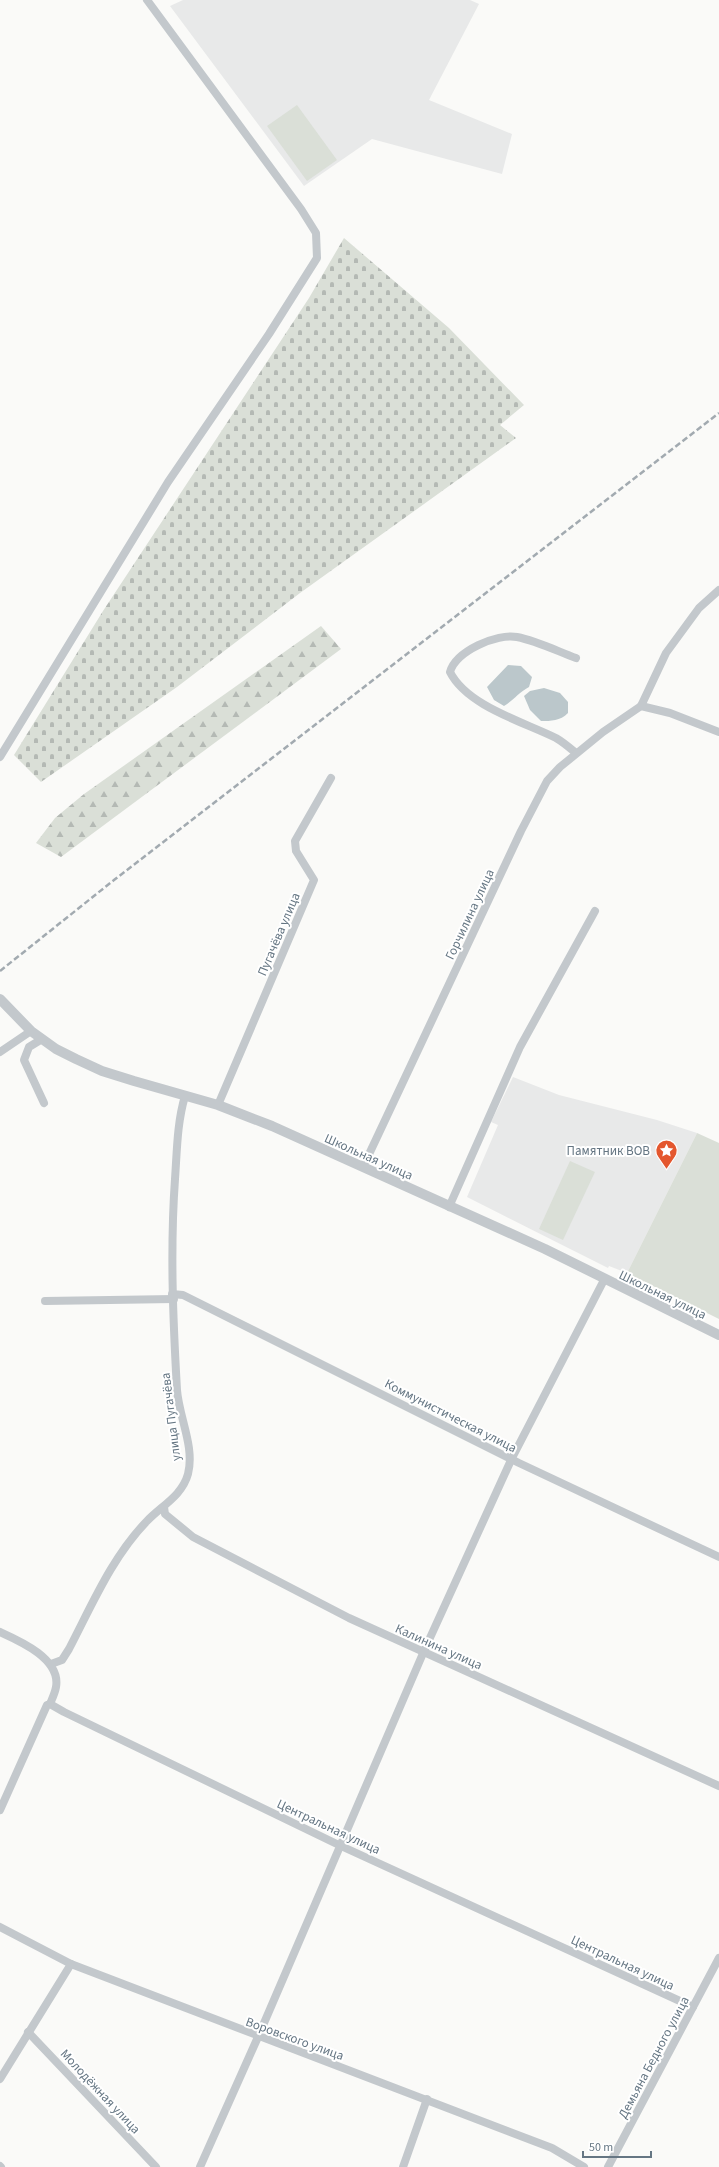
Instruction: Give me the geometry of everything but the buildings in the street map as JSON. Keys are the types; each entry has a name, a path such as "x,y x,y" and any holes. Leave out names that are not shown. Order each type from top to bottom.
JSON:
{"street":[{"path":"0,757 168,482 269,334 317,258 316,233 302,209 147,0"},
{"path":"719,590 699,608 670,647 641,706 670,713 719,732"},
{"path":"576,658 516,637 495,639 474,647 460,657 451,667 450,672 453,679 473,698 494,710 558,739 576,753"},
{"name":"Горчилина улица","path":"363,1167 535,802 547,781 576,753 641,706"},
{"name":"Пугачёва улица","path":"218,1105 314,880 296,851 296,841 331,778"},
{"path":"449,1207 520,1047 595,911"},
{"name":"Школьная улица","path":"0,999 31,1031 76,1059 102,1071 218,1105 272,1126 545,1249 604,1280 719,1335"},
{"path":"0,1052 31,1031"},
{"path":"42,1039 29,1047 24,1060 44,1103"},
{"name":"улица Пугачёва","path":"51,1664 62,1660 69,1650 120,1552 148,1520 164,1507 184,1483 188,1473 189,1463 187,1443 177,1392 171,1231 179,1118 185,1096"},
{"path":"200,2167 341,1846 424,1651 512,1458 604,1280"},
{"name":"Коммунистическая улица","path":"45,1301 183,1295 512,1458 719,1557"},
{"name":"Калинина улица","path":"164,1507 165,1514 192,1537 348,1618 424,1651 719,1786"},
{"path":"0,1632 35,1651 51,1664 57,1685 50,1704 47,1705 0,1810"},
{"name":"Центральная улица","path":"50,1704 91,1727 341,1846 693,2007"},
{"name":"Воровского улица","path":"0,1927 70,1964 552,2148 584,2167"},
{"name":"Демьяна Бедного улица","path":"608,2167 719,1958"},
{"path":"0,2080 70,1964"},
{"name":"Молодёжная улица","path":"28,2032 156,2167"},
{"path":"403,2167 427,2099"}],"shaded area":[{"path":"183,0 470,0 479,4 429,100 512,134 502,174 372,139 304,186 170,6"},
{"path":"508,665 521,666 532,677 529,687 504,706 494,700 487,687"},
{"path":"544,688 560,693 568,702 568,713 565,716 555,720 541,721 530,710 524,696 530,691"},
{"path":"513,1077 559,1095 657,1120 697,1133 627,1273 609,1266 608,1268 467,1197 498,1125 491,1122"}],"green space":[{"path":"297,105 337,160 307,181 267,126"},
{"path":"344,238 449,328 524,405 500,425 516,438 300,593 177,687 41,782 14,755 103,611 309,298"},
{"path":"321,626 341,649 61,857 36,843 55,818 84,794"},
{"path":"697,1133 719,1143 719,1319 627,1273"},
{"path":"570,1161 595,1172 563,1240 539,1229"}],"railway":[{"path":"0,971 114,880 719,413"}],"place":[{"name":"Памятник ВОВ","path":"666,1170"}]}
